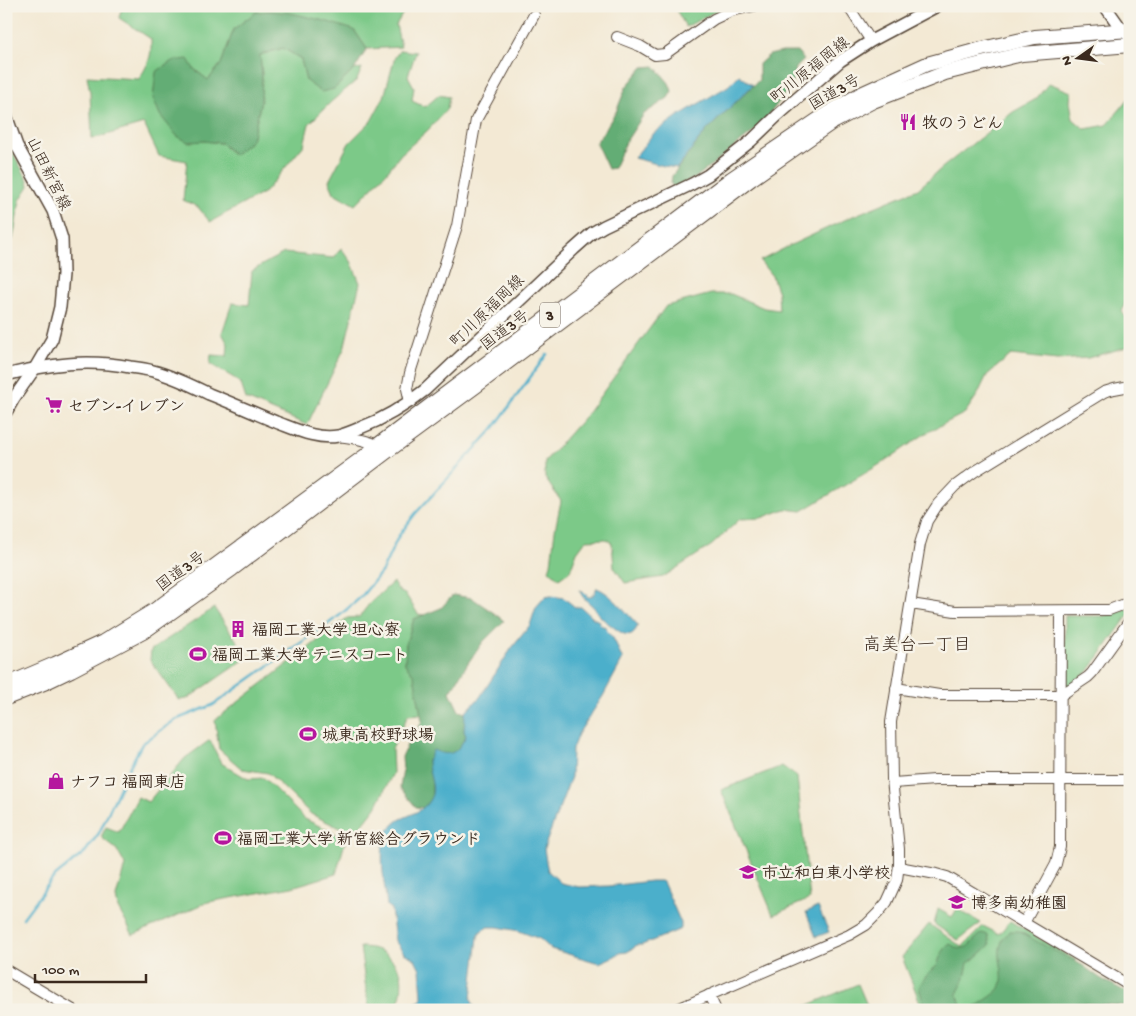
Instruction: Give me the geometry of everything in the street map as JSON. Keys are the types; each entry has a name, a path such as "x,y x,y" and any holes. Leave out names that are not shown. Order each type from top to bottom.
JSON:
{"highway":[{"name":"国道3号","path":"6,698 72,670 142,632 232,569 382,449 730,179 836,108 927,64 982,49 1035,37 1127,32"},
{"name":"国道3号","path":"6,685 103,642 155,610 356,462 382,449 477,385 751,179 831,123 873,101 945,73 1022,54 1130,45"}],"main road":[{"name":"町川原福岡線","path":"6,375 34,368 95,362 152,371 181,381 244,409 314,435 338,436 372,424 392,414 426,390 592,233 708,175 751,141 776,116 849,54 937,6"},
{"path":"1105,6 1127,32"},
{"name":"山田新宮線","path":"6,115 17,146 53,211 62,239 63,274 60,307 52,339 6,412"}],"street":[{"path":"617,37 640,46 655,55 665,54 714,20 731,11 754,6"},
{"path":"848,6 872,41"},
{"path":"410,402 407,389 410,373 457,226 476,120 534,15"},
{"path":"675,1010 848,935 866,925 887,902 899,867 891,722 920,544 927,521 938,504 955,486 974,472 1104,392 1130,386"},
{"path":"338,436 359,439 382,449"},
{"path":"911,604 955,611 1060,611 1109,610 1130,602"},
{"path":"1024,923 1056,864 1060,848 1062,614 1060,611"},
{"path":"896,688 939,695 1061,695 1088,677 1130,620"},
{"path":"893,784 935,780 1130,780"},
{"path":"899,867 947,877 1130,986"},
{"path":"6,970 73,1010"},
{"path":"709,995 716,1010"}],"green space":[{"path":"128,6 407,6 396,25 401,47 367,49 354,30 271,11 256,12 234,29 221,64 208,80 194,69 188,142 221,143 234,155 252,140 261,101 262,75 260,55 283,48 301,59 306,81 334,89 354,70 362,68 357,80 309,124 304,145 265,192 210,222 198,207 183,200 187,161 159,156 144,124 92,139 90,92 87,76 139,79 150,56 151,39 119,18 121,10"},
{"path":"674,6 730,6 686,27"},
{"path":"256,12 291,13 354,30 367,49 354,70 334,89 321,92 306,81 301,59 283,48 260,55 262,75 261,101 252,140 234,155 221,143 188,142 177,136 160,115 153,98 156,72 172,61 188,59 194,69 208,80 221,64 234,29"},
{"path":"400,50 416,52 408,76 414,87 412,101 425,107 439,95 449,97 447,109 428,130 401,154 386,173 355,205 334,193 329,181 349,143 371,121 384,97 395,57"},
{"path":"782,52 797,52 804,60 796,68 791,85 761,126 694,179 673,187 671,183 672,176 706,131 759,80 759,64 769,55"},
{"path":"655,66 669,83 672,91 668,98 644,114 627,140 614,168 608,169 596,143 616,112 626,87 643,67"},
{"path":"1049,83 1071,92 1070,102 1073,119 1085,129 1107,125 1130,97 1130,291 1128,292 1122,312 1130,323 1130,346 1088,358 1057,360 1011,355 987,375 978,394 965,413 926,433 887,460 802,511 785,509 761,518 740,519 712,545 663,577 625,583 614,567 612,543 606,539 586,540 577,552 570,571 559,579 549,570 561,501 545,478 545,461 587,414 666,306 711,294 731,294 764,308 779,310 778,293 772,276 760,261 853,216 918,189 1013,112 1036,99"},
{"path":"6,134 15,157 28,180 29,186 20,200 13,239 6,243"},
{"path":"341,248 351,261 360,283 344,349 307,425 246,399 241,384 210,364 211,355 227,356 228,344 222,333 232,303 249,305 252,271 284,253 334,258"},
{"name":"城東高校野球場","path":"393,582 399,591 406,595 418,614 424,615 414,619 406,643 405,664 414,675 421,714 408,715 392,749 393,773 376,807 354,835 311,814 268,773 242,769 219,749 215,720 347,618 359,617 370,603"},
{"path":"453,595 472,598 504,621 483,642 450,692 459,711 465,713 464,731 466,736 457,750 449,754 433,751 428,761 432,797 424,808 416,807 400,788 403,770 402,757 422,721 414,675 405,664 406,643 414,619 441,608"},
{"name":"福岡工業大学 テニスコート","path":"214,608 248,657 187,699 179,700 150,660 151,650"},
{"path":"1128,608 1130,613 1087,673 1068,686 1065,685 1065,616 1104,616"},
{"name":"福岡工業大学 新宮総合グラウンド","path":"210,740 221,763 248,779 264,778 305,819 346,839 336,874 292,887 208,902 133,935 118,908 116,897 125,865 117,850 101,837 106,827 119,832 138,797 148,802 185,758"},
{"path":"782,766 797,777 810,899 773,915 721,790"},
{"path":"938,909 952,917 957,909 981,923 958,940 934,924"},
{"path":"1010,921 1076,960 1046,1010 923,1010 902,957 929,924 962,947 983,926 999,934"},
{"path":"1009,931 1019,931 1082,965 1100,978 1130,994 1130,1006 1077,1003 1075,1010 972,1010 1000,988 1002,977 1000,947"},
{"path":"982,933 988,935 990,945 968,963 965,978 957,994 962,1007 970,1010 925,1010 919,987 926,976 937,966 945,949 950,944 959,949 967,947"},
{"path":"360,947 375,949 384,953 399,970 402,987 396,1010 369,1010"},
{"path":"858,984 869,1010 797,1010"}],"water":[{"path":"739,75 753,85 706,131 677,168 634,158 653,134 678,116 728,86"},
{"path":"597,588 613,599 638,625 633,633 623,633 604,620 584,599 580,590 590,597"},
{"path":"545,597 564,598 575,607 581,607 599,621 600,625 606,627 623,659 603,696 578,734 572,749 571,777 544,848 548,871 561,883 579,887 661,881 681,923 681,929 642,945 636,945 627,952 619,953 599,963 551,949 540,939 519,931 488,927 481,931 478,937 471,998 475,1010 413,1010 415,1003 420,1001 422,997 420,969 415,959 404,953 395,941 391,909 387,906 382,859 382,849 387,832 399,820 421,809 427,803 433,790 428,761 433,750 449,753 457,750 466,736 464,731 465,713 480,697 511,649 530,625 536,607"},
{"path":"818,907 829,932 816,937 806,912"}],"waterway":[{"path":"23,918 53,878 85,852 99,833 142,744 175,720 213,705 339,616 361,597 382,571 398,537 415,514 493,429 547,354"}],"place":[{"name":"牧のうどん","path":"908,122"},
{"name":"セブン-イレブン","path":"54,405"},
{"name":"福岡工業大学 坦心寮","path":"238,629"},
{"name":"福岡工業大学 テニスコート","path":"198,654"},
{"name":"城東高校野球場","path":"308,734"},
{"name":"ナフコ 福岡東店","path":"56,781"},
{"name":"福岡工業大学 新宮総合グラウンド","path":"223,838"},
{"name":"市立和白東小学校","path":"748,872"},
{"name":"博多南幼稚園","path":"957,902"}],"district":[{"name":"高美台一丁目","path":"917,644"}]}
